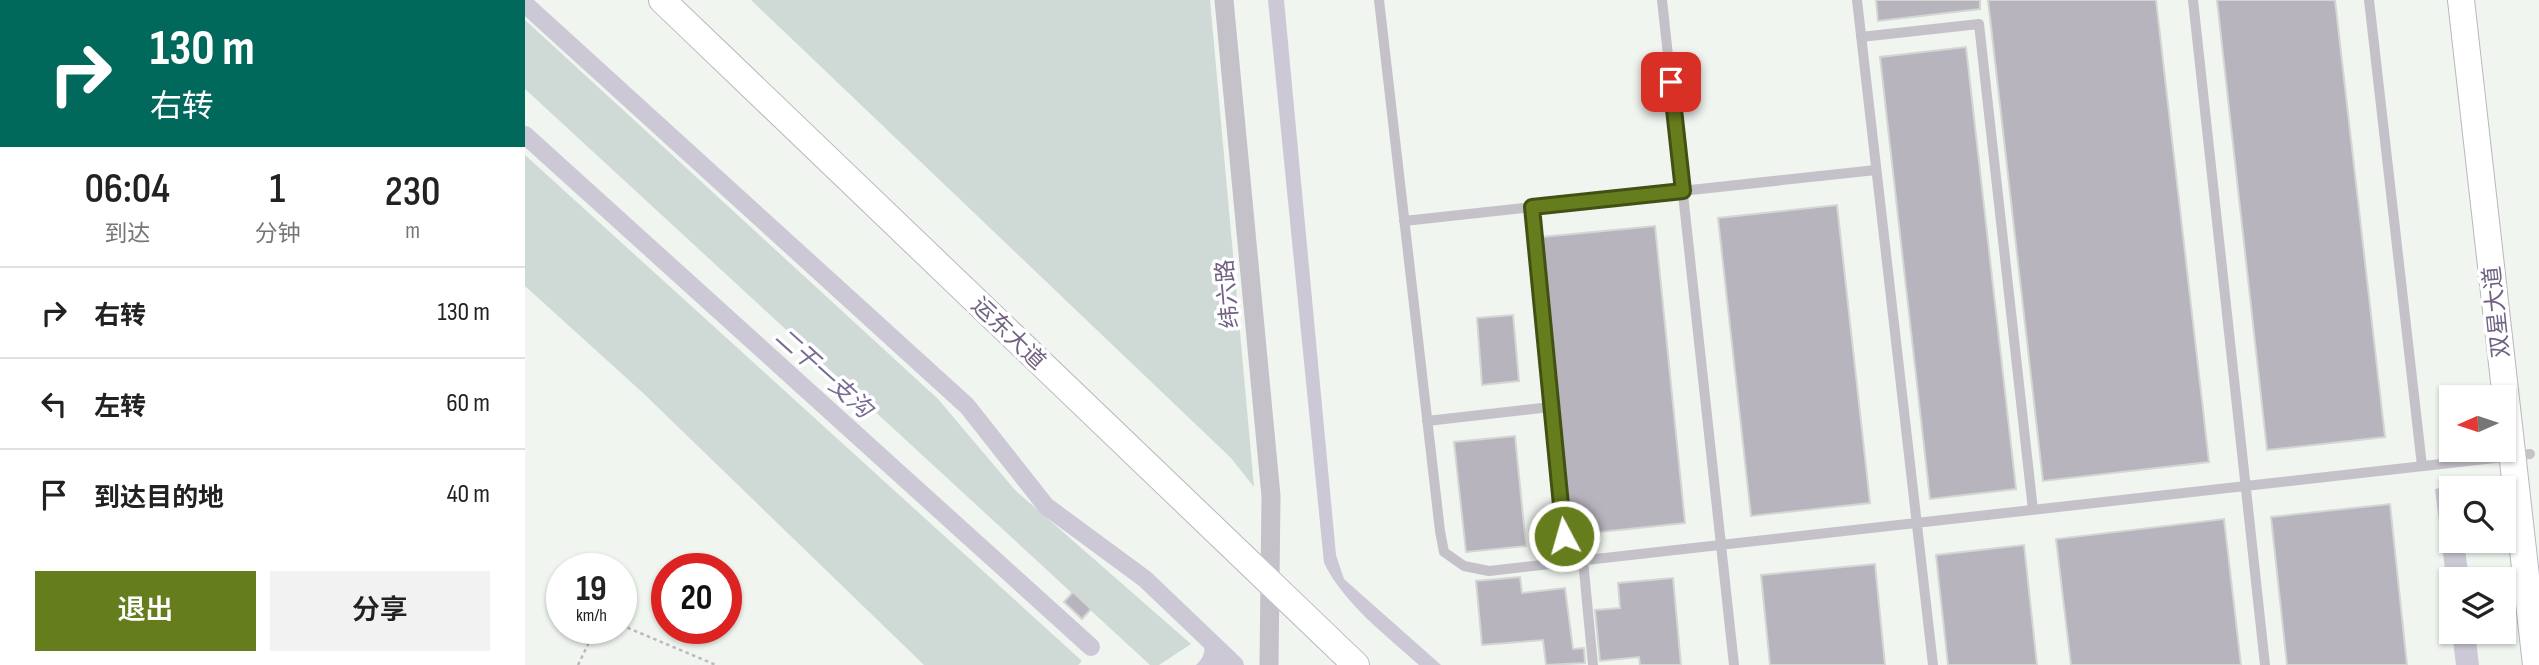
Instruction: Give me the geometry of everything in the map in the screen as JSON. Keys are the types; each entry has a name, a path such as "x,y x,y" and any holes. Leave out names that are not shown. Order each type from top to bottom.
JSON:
{"street":[{"name":"运东大道","path":"662,0 1356,665"},
{"name":"纬六路","path":"1224,0 1271,496 1269,665"},
{"name":"双星大道","path":"2461,0 2521,455 2539,529"},
{"name":"双星大道","path":"2477,0 2521,455 2536,665"}],"lane":[{"path":"1379,0 1444,552 1464,565 1489,570 1566,562 2521,455"},
{"path":"1662,0 1734,665"},
{"path":"1857,0 1933,665"},
{"path":"2193,0 2265,665"},
{"path":"2369,0 2422,466"},
{"path":"1861,37 1979,24 2033,510"},
{"path":"1404,221 1876,170"},
{"path":"1532,207 1566,562"},
{"path":"1427,421 1551,407"},
{"path":"1583,560 1593,665"}],"path":[{"path":"637,632 716,665"},
{"path":"578,665 588,644"}],"shaded area":[{"path":"751,0 1210,0 1254,487 1231,458"},
{"path":"1268,0 1284,0 1336,555 1344,579 1441,665 1419,665 1354,606 1324,563"},
{"path":"525,20 938,399 1015,490 1191,644 1159,665 1150,665 525,89"},
{"path":"525,155 1082,661 1078,665 924,665 643,393 525,286"},
{"path":"2439,488 2439,521 2435,489"},
{"path":"2443,553 2466,553 2467,567 2445,567"},
{"path":"1202,634 1236,665 1196,665 1204,651"},
{"path":"2453,644 2476,644 2479,665 2456,665"}],"building":[{"path":"1876,0 1980,0 1980,9 1878,21"},
{"path":"1988,0 2156,0 2209,462 2043,481"},
{"path":"2217,0 2335,0 2385,437 2267,450"},
{"path":"1966,47 2016,489 1930,499 1880,57"},
{"path":"1837,205 1870,503 1751,516 1718,218"},
{"path":"1655,226 1685,523 1571,535 1542,237"},
{"path":"1513,315 1519,381 1482,385 1477,318"},
{"path":"1515,436 1526,546 1466,552 1454,442"},
{"path":"2390,504 2407,665 2287,665 2271,517"},
{"path":"2224,519 2241,665 2071,665 2056,539"},
{"path":"2024,545 2037,665 1948,665 1936,555"},
{"path":"1875,564 1885,665 1770,665 1761,575"},
{"path":"1520,577 1522,593 1565,588 1573,649 1584,648 1585,663 1546,665 1543,640 1482,645 1476,581"},
{"path":"1673,578 1681,665 1640,665 1639,657 1600,661 1595,610 1620,608 1618,583"},
{"path":"1073,592 1091,609 1082,619 1064,602"}],"waterway":[{"path":"525,4 967,406 1046,506 1145,579 1235,665"},
{"name":"二干一支沟","path":"525,135 1091,647"}],"route":[{"path":"1564,536 1532,207 1683,191 1671,82"}]}
